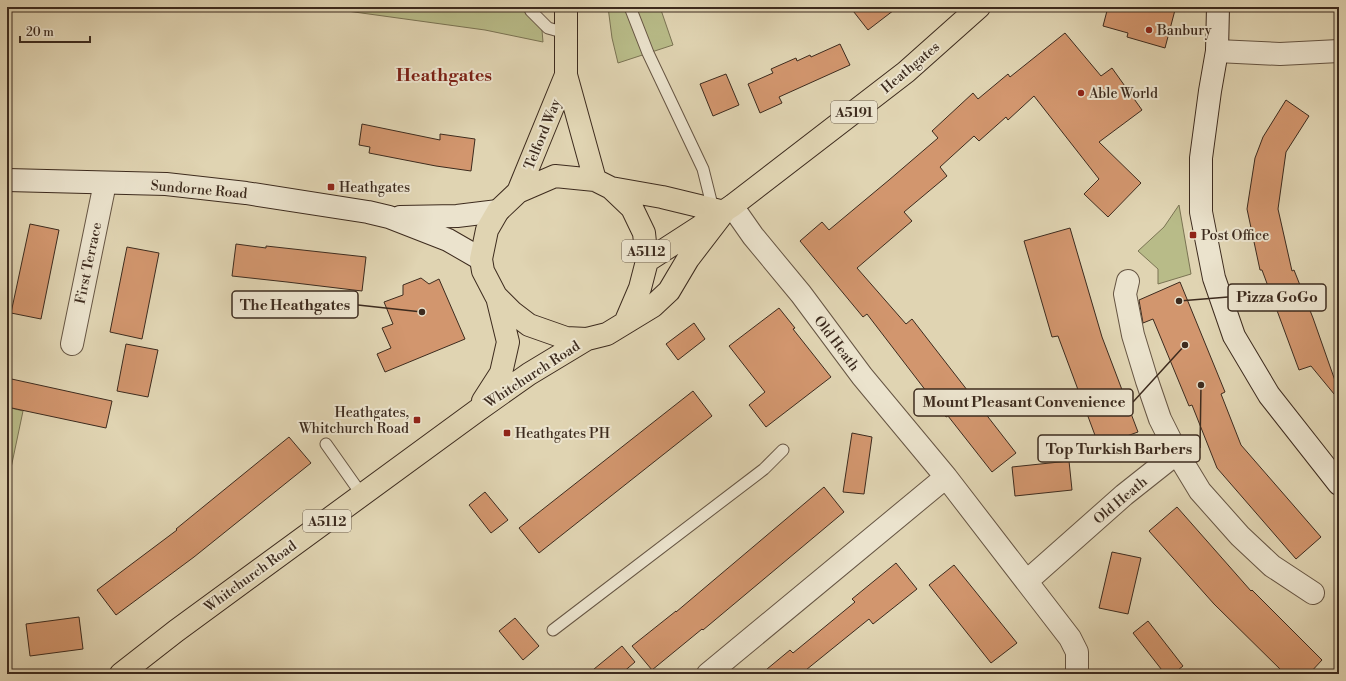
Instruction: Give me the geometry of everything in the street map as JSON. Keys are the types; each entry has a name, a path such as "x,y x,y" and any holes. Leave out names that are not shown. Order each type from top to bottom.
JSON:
{"main road":[{"name":"Telford Way","path":"566,7 566,75 603,184"},
{"name":"Heathgates","path":"647,261 723,209 906,72 979,7"},
{"name":"Telford Way","path":"518,192 566,75"},
{"name":"A5112","path":"555,176 603,184 632,208 644,233 647,261 640,288 625,323 607,334 587,339 566,338 529,325 512,312 496,296 483,271 481,259 487,230 498,211 518,192 555,176"},
{"path":"603,184 723,209"},
{"name":"A5191","path":"625,323 652,306 669,291 688,259 723,209"},
{"name":"Whitchurch Road","path":"478,410 501,373 508,342 496,296"},
{"name":"Whitchurch Road","path":"121,674 176,631 478,410 529,374 587,339"}],"street":[{"path":"1218,7 1217,51 1201,158 1201,212 1214,278 1234,336 1269,394 1339,484"},
{"path":"1217,51 1280,54 1339,51"},
{"name":"Sundorne Road","path":"7,180 166,184 246,193 389,217 457,216 498,211"},
{"name":"First Terrace","path":"72,344 105,183"},
{"name":"Old Heath","path":"723,209 753,236 801,294 862,376 946,477 1027,581 1070,638 1077,652 1077,674"},
{"name":"Sundorne Road","path":"389,217 448,240 481,259"},
{"path":"1128,281 1125,294 1133,335 1160,419 1177,453 1200,491 1240,536 1272,566 1313,593"},
{"name":"Old Heath","path":"1027,581 1124,496 1177,453"},
{"path":"708,674 946,477"}],"lane":[{"path":"529,7 531,11 548,28 566,33"},
{"path":"630,7 648,54 723,209"},
{"path":"326,444 362,495"},
{"path":"553,630 764,469 783,450"}],"green space":[{"path":"318,7 540,7 543,42 485,30"},
{"path":"608,7 660,7 673,45 618,63 612,38"},
{"path":"1179,205 1191,274 1158,284 1158,269 1138,251 1164,227"},
{"path":"7,407 23,411 11,468 7,465"}],"building":[{"path":"850,7 898,7 868,30"},
{"name":"Banbury","path":"1108,7 1174,7 1173,10 1175,10 1165,48 1127,37 1128,33 1103,26"},
{"path":"1065,33 1101,76 1112,68 1142,110 1099,142 1141,183 1108,217 1084,194 1099,179 1034,96 1008,120 1006,117 979,141 974,136 940,167 947,176 904,212 912,221 857,268 906,324 912,319 1016,453 992,472 948,416 946,417 867,314 863,317 800,241 822,222 829,230 889,180 938,138 932,131 973,93 978,99 1008,74 1010,77"},
{"path":"840,44 850,65 779,97 782,103 760,113 748,84 773,73 771,69 796,58 797,61 810,55 811,57"},
{"path":"726,74 739,105 713,116 700,84"},
{"path":"1286,100 1309,116 1286,152 1278,209 1292,271 1294,270 1313,318 1339,392 1339,400 1311,366 1299,370 1262,270 1260,270 1247,209 1255,158 1263,137"},
{"path":"362,124 440,140 440,134 475,139 471,171 369,153 370,147 359,145"},
{"path":"30,224 59,230 41,319 11,313"},
{"path":"1070,228 1102,337 1138,432 1099,446 1058,336 1052,337 1024,241"},
{"path":"236,244 366,257 362,291 232,276"},
{"path":"127,247 159,253 142,339 110,332"},
{"path":"421,278 429,284 439,279 465,339 385,372 377,354 391,348 382,328 393,324 384,302 403,295 403,285"},
{"path":"1180,282 1225,392 1221,394 1241,445 1321,537 1296,559 1217,468 1192,405 1189,406 1153,319 1143,323 1139,300"},
{"path":"779,308 795,328 793,329 831,377 766,427 749,405 765,392 729,346"},
{"path":"694,323 705,339 678,360 666,344"},
{"path":"126,344 158,350 148,397 117,391"},
{"path":"7,378 112,401 106,428 7,407"},
{"path":"693,391 712,416 539,553 519,528"},
{"path":"852,433 872,437 864,494 843,492"},
{"path":"289,437 311,463 194,557 116,615 97,590 177,530 176,529"},
{"path":"1069,461 1072,490 1015,496 1012,467"},
{"path":"824,487 844,512 703,630 702,629 652,670 632,646 676,612"},
{"path":"485,492 508,520 491,533 469,505"},
{"path":"1177,507 1251,591 1252,590 1322,660 1309,674 1285,674 1214,604 1149,531"},
{"path":"1112,552 1141,558 1128,614 1099,608"},
{"path":"896,563 917,589 873,624 869,619 801,674 761,674 790,650 793,653 855,602 852,599"},
{"path":"954,565 1017,643 991,663 929,585"},
{"path":"79,617 83,649 30,656 26,624"},
{"path":"515,618 539,646 523,660 499,631"},
{"path":"1148,621 1183,666 1173,674 1165,674 1133,633"},
{"path":"622,646 635,662 621,674 588,674"}],"place":[{"name":"Banbury","path":"1149,30"},
{"name":"Able World","path":"1081,93"},
{"name":"Heathgates","path":"331,187"},
{"name":"Post Office","path":"1193,235"},
{"name":"Pizza GoGo","path":"1179,301"},
{"name":"The Heathgates","path":"422,312"},
{"name":"Mount Pleasant Convenience","path":"1185,345"},
{"name":"Top Turkish Barbers","path":"1201,385"},
{"name":"Heathgates, Whitchurch Road","path":"417,420"},
{"name":"Heathgates PH","path":"507,433"}],"district":[{"name":"Heathgates","path":"444,75"}]}
